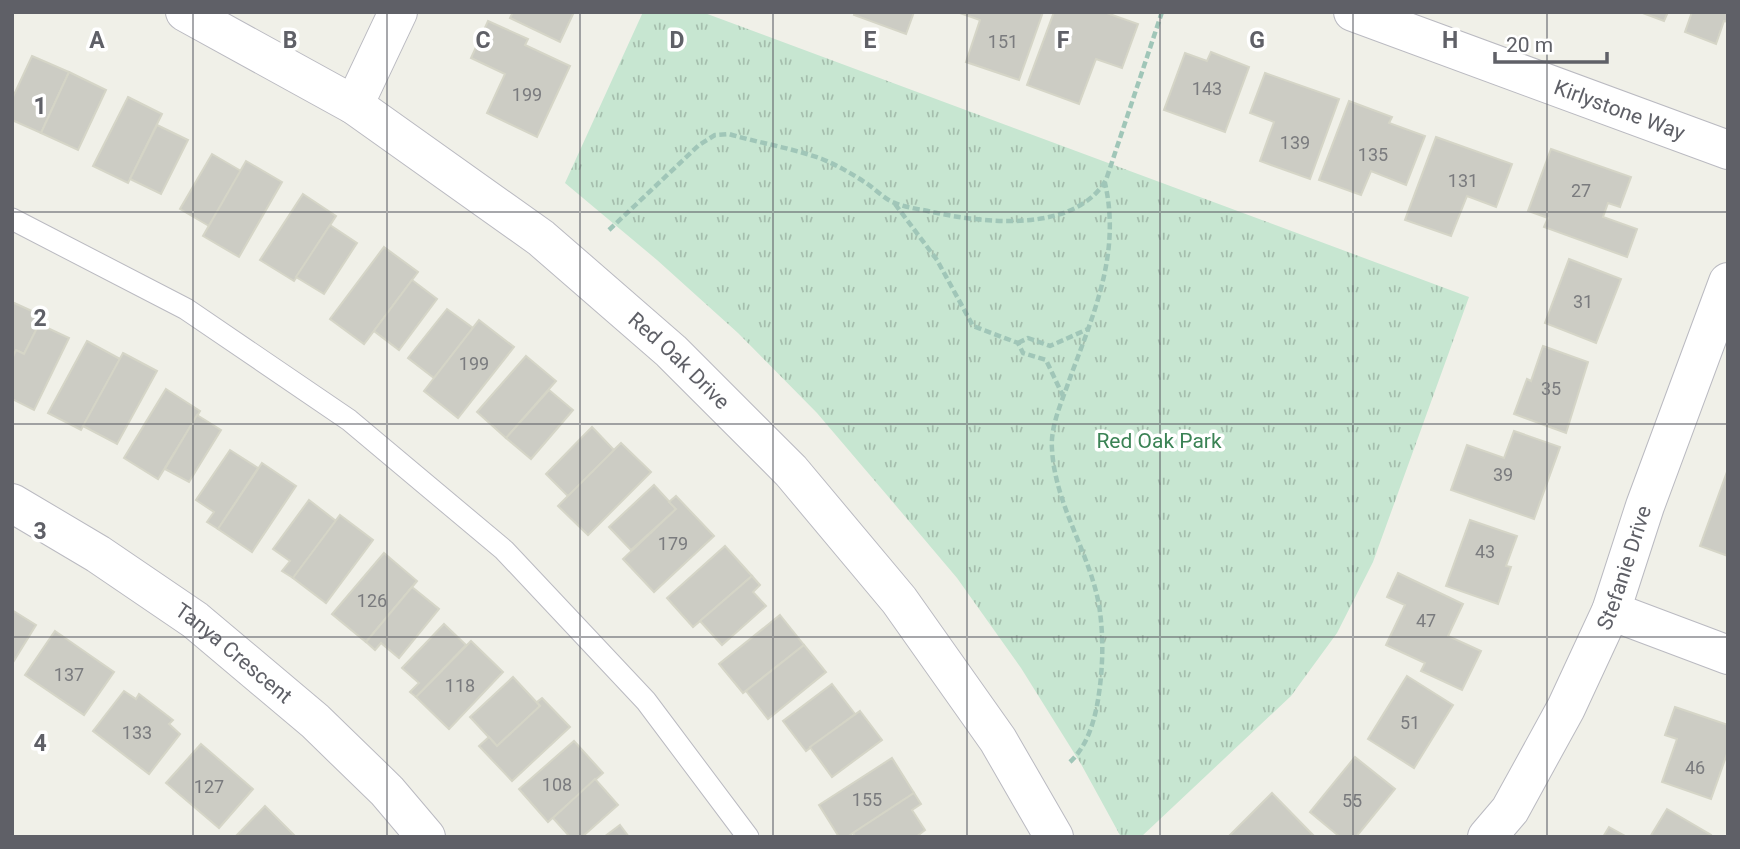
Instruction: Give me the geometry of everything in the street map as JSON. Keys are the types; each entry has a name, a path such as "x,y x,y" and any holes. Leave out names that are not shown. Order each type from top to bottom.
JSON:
{"street":[{"name":"Red Oak Drive","path":"185,12 354,105 541,238 671,351 791,471 900,600 998,740 1054,837"},
{"path":"354,105 398,12"},
{"name":"Kirlystone Way","path":"1353,12 1728,150"},
{"name":"Stefanie Drive","path":"1487,837 1510,810 1566,708 1611,611 1645,506 1728,282"},
{"name":"Tanya Crescent","path":"12,503 98,554 195,620 315,721 387,791 426,837"},
{"path":"1611,611 1728,655"}],"lane":[{"path":"12,219 186,309 349,420 504,550 646,701 748,837"}],"path":[{"path":"894,203 964,219 1005,221 1039,219 1066,212 1095,196 1105,183 1162,12"},
{"path":"608,230 699,145 715,135 729,134 822,159 851,172 894,203 937,260 973,326 1018,343 1023,353 1046,360 1063,397"},
{"path":"1070,762 1079,754 1096,713 1102,642 1098,604 1061,501 1051,445 1063,397 1108,265 1110,232 1105,183"},
{"path":"1018,343 1028,338 1050,345 1088,329"}],"green space":[{"name":"Red Oak Park","path":"643,12 702,12 1469,297 1373,562 1337,633 1291,696 1141,837 1121,837 1081,764 1021,668 957,578 817,413 738,333 565,183"}],"building":[{"path":"513,12 574,12 560,42 510,18"},
{"path":"855,12 914,12 906,34 854,15"},
{"path":"957,12 1043,12 1019,80 966,62 980,20"},
{"path":"1054,12 1104,12 1138,24 1122,68 1096,59 1079,104 1027,85"},
{"path":"1640,12 1668,12 1664,21"},
{"path":"1692,12 1728,12 1728,22 1724,21 1716,44 1685,32"},
{"path":"488,21 528,39 525,45 570,66 537,137 487,113 505,74 471,58"},
{"path":"1211,52 1249,67 1225,132 1164,110 1185,53 1207,61"},
{"path":"32,56 69,72 41,133 12,120 12,99"},
{"path":"69,72 106,90 78,150 41,133"},
{"path":"1265,73 1339,99 1310,179 1260,161 1274,122 1250,113"},
{"path":"128,97 162,114 128,183 93,166"},
{"path":"1349,101 1392,117 1389,123 1425,136 1406,185 1371,171 1361,195 1319,180"},
{"path":"157,125 188,140 161,194 130,179"},
{"path":"1436,137 1512,164 1496,207 1467,196 1451,236 1405,220"},
{"path":"1551,149 1631,177 1620,207 1608,203 1603,217 1637,229 1627,257 1544,227 1548,218 1528,211"},
{"path":"212,154 241,171 209,226 180,209"},
{"path":"246,161 282,182 239,257 203,236"},
{"path":"303,194 336,216 294,281 260,260"},
{"path":"330,225 357,243 324,294 296,277"},
{"path":"384,247 418,272 364,344 330,319"},
{"path":"1569,259 1621,279 1596,343 1545,323"},
{"path":"412,280 437,299 399,350 374,331"},
{"path":"12,302 43,316 24,354 16,350 12,359"},
{"path":"447,309 473,328 434,378 408,358"},
{"path":"479,320 514,347 458,418 424,391"},
{"path":"39,324 69,338 34,410 12,399 12,359 16,350 24,354"},
{"path":"87,341 120,359 81,430 48,413"},
{"path":"1543,346 1588,362 1566,433 1514,414 1527,379 1531,381"},
{"path":"123,353 157,371 117,444 83,426"},
{"path":"526,356 556,381 506,438 477,412"},
{"path":"166,389 200,411 158,479 124,458"},
{"path":"549,390 573,410 531,459 506,438"},
{"path":"197,415 221,430 189,482 165,469"},
{"path":"592,427 614,450 568,496 546,474"},
{"path":"1514,431 1560,447 1534,519 1451,490 1467,445 1504,458"},
{"path":"621,443 651,472 588,535 558,506"},
{"path":"230,450 258,468 218,529 207,522 214,512 196,500"},
{"path":"262,463 296,486 252,552 218,529"},
{"path":"1728,469 1728,556 1700,546"},
{"path":"654,485 676,509 631,550 609,527"},
{"path":"676,496 714,536 654,592 623,559 676,509 669,502"},
{"path":"309,500 336,521 293,578 282,571 290,561 273,549"},
{"path":"340,515 373,540 326,603 293,578"},
{"path":"1470,520 1517,536 1506,566 1511,567 1498,604 1446,586"},
{"path":"725,546 752,576 693,627 667,598"},
{"path":"384,553 417,581 366,642 332,614"},
{"path":"1398,573 1463,604 1448,636 1481,651 1462,690 1421,671 1425,663 1386,645 1405,605 1387,597"},
{"path":"752,576 760,585 753,592 766,606 722,645 700,621"},
{"path":"412,587 439,609 399,658 381,643 375,650 366,642"},
{"path":"12,610 36,625 12,664"},
{"path":"780,615 804,645 743,693 719,664"},
{"path":"444,624 466,645 416,697 410,692 419,683 402,668"},
{"path":"55,631 114,672 84,715 25,675"},
{"path":"471,641 503,672 449,729 416,697"},
{"path":"804,645 826,672 768,719 746,691"},
{"path":"1407,676 1453,705 1414,768 1368,739"},
{"path":"513,677 540,706 497,746 470,717"},
{"path":"832,684 855,714 806,751 783,721"},
{"path":"124,691 136,699 139,694 173,720 169,724 180,734 149,774 93,731"},
{"path":"542,698 570,727 512,781 479,746 489,737 497,746 540,706 537,702"},
{"path":"1675,707 1728,725 1728,751 1711,799 1662,782 1677,739 1665,735"},
{"path":"860,711 882,740 832,777 810,747"},
{"path":"574,741 603,773 548,822 519,789"},
{"path":"201,744 253,789 219,828 166,783"},
{"path":"1355,757 1395,789 1356,837 1340,837 1310,812"},
{"path":"892,758 914,793 847,837 839,837 819,805"},
{"path":"595,779 618,805 582,837 570,837 553,818"},
{"path":"914,793 921,804 912,810 925,830 916,837 856,837 853,833"},
{"path":"1272,793 1315,837 1228,837"},
{"path":"265,806 296,837 235,837"},
{"path":"1667,809 1711,835 1710,837 1650,837"},
{"path":"620,825 629,837 604,837"},
{"path":"1609,827 1627,837 1603,837"}]}
